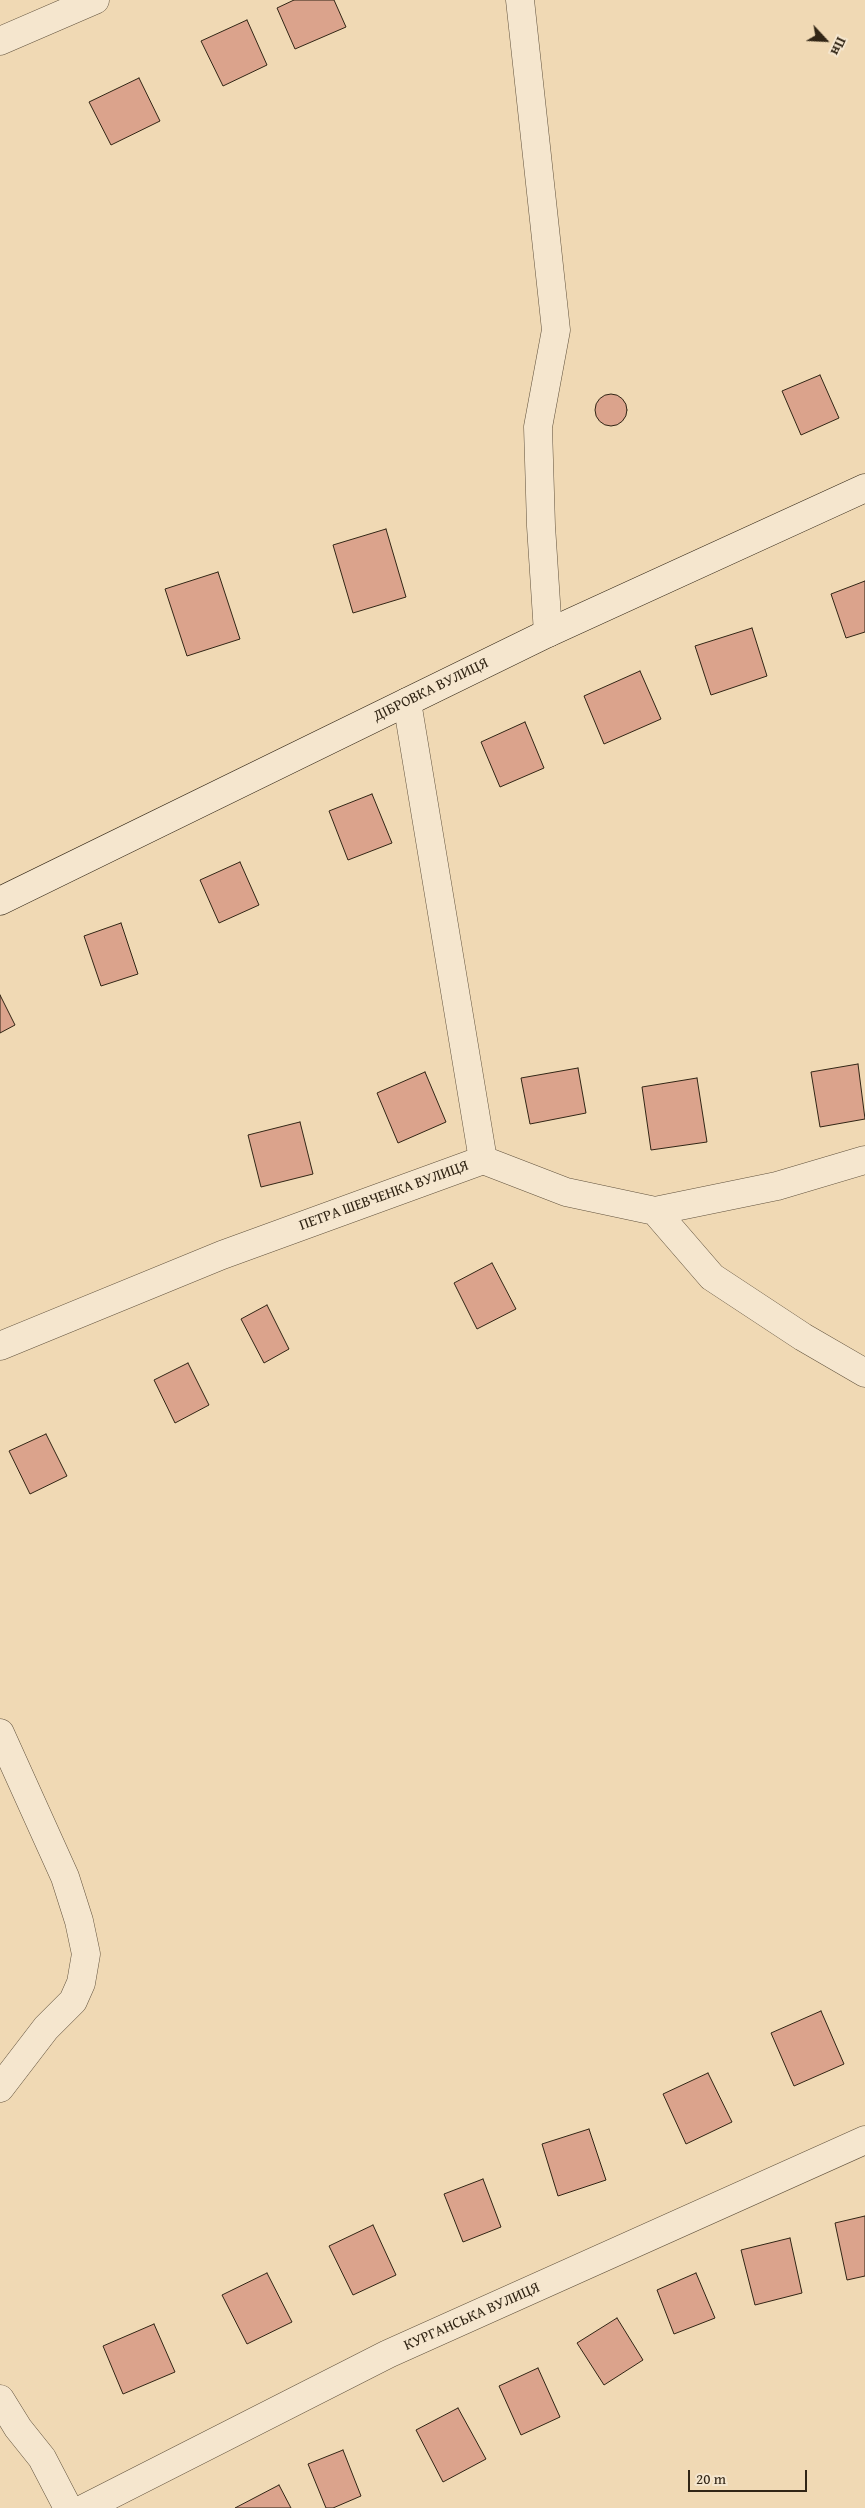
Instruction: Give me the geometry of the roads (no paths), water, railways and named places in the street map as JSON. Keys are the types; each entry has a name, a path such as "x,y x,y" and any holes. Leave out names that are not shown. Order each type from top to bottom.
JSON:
{"street":[{"path":"0,41 95,0"},
{"path":"520,0 556,330 538,427 541,526 548,633"},
{"name":"ДІБРОВКА ВУЛИЦЯ","path":"0,900 548,633 865,488"},
{"path":"407,702 483,1160"},
{"name":"ПЕТРА ШЕВЧЕНКА ВУЛИЦЯ","path":"0,1346 222,1255 483,1160 566,1192 655,1211 777,1186 865,1160"},
{"path":"655,1211 712,1277 803,1337 865,1373"},
{"path":"0,1732 65,1877 79,1921 86,1954 81,1983 72,2001 46,2028 0,2088"},
{"name":"КУРГАНСЬКА ВУЛИЦЯ","path":"85,2508 388,2354 865,2140"},
{"path":"0,2399 18,2428 42,2458 68,2508"}]}
